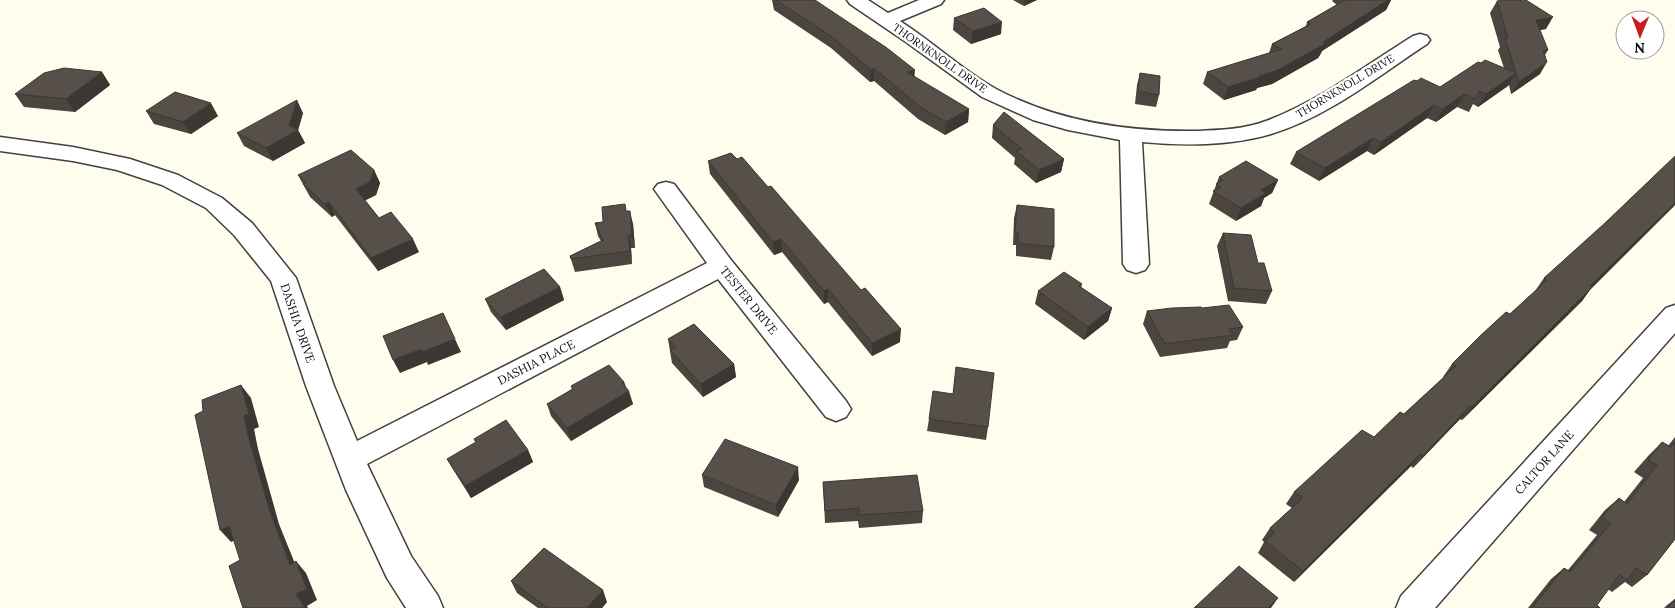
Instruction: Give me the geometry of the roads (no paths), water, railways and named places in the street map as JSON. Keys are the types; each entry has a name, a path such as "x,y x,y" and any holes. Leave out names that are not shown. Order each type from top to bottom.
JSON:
{"street":[{"name":"THORNKNOLL DRIVE","path":"856,0 970,81 1005,100 1068,122 1131,136 1171,138 1218,136 1247,133 1271,127 1325,100 1420,40"},
{"path":"886,20 934,0"},
{"path":"1131,136 1136,264"},
{"name":"DASHIA DRIVE","path":"0,144 73,154 122,164 170,180 214,203 243,229 283,278 320,386 384,538 399,567 426,608"},
{"name":"TESTER DRIVE","path":"666,189 722,266 836,409"},
{"name":"DASHIA PLACE","path":"350,458 722,266"},
{"name":"CALTOR LANE","path":"1413,608 1675,315"}]}
